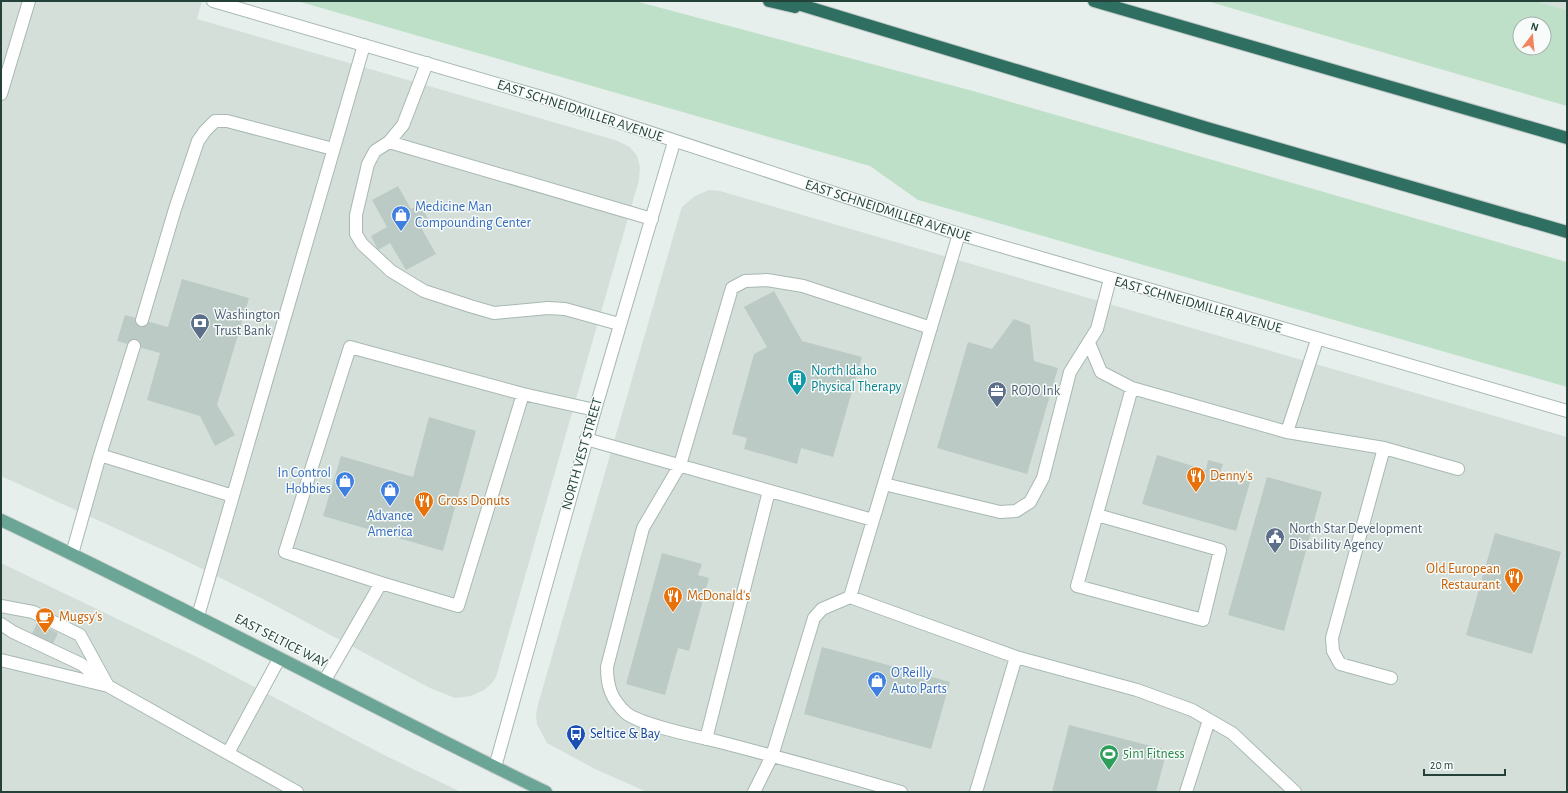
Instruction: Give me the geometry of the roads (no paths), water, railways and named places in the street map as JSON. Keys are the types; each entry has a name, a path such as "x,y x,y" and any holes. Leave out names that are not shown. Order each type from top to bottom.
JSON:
{"highway":[{"path":"769,1 864,22"},
{"path":"788,1 864,22 1215,130 1567,232"},
{"path":"1094,1 1567,138"}],"main road":[{"name":"EAST SELTICE WAY","path":"1,520 198,616 279,659 325,680 546,792"}],"street":[{"path":"1,94 29,1"},
{"name":"EAST SCHNEIDMILLER AVENUE","path":"212,1 545,98 674,142 959,234 1317,340 1567,411"},
{"path":"198,616 364,45"},
{"path":"427,63 404,125 389,142 375,151 368,164 356,215 356,234 362,244 391,271 424,291 494,313 542,309 565,309 619,324"},
{"path":"142,320 193,155 205,131 215,121 227,121 333,149"},
{"path":"389,142 652,220"},
{"name":"NORTH VEST STREET","path":"495,767 594,410 652,220 674,142"},
{"path":"850,597 959,234"},
{"path":"884,484 1000,512 1016,511 1030,502 1042,478 1070,372 1097,329 1110,279"},
{"path":"901,792 657,726 627,714 615,699 607,684 607,667 643,528 680,465 732,288 745,281 767,280 804,286 931,328"},
{"path":"1287,432 1317,340"},
{"path":"1089,343 1102,372 1132,388 1287,432 1384,448 1458,469"},
{"path":"72,554 100,455 134,346"},
{"path":"523,394 458,606 285,552 350,347 523,394 594,410"},
{"path":"1097,514 1220,550 1203,620 1077,586 1097,514 1132,388"},
{"path":"586,439 873,520"},
{"path":"1384,448 1332,638 1332,651 1340,664 1391,678"},
{"path":"100,455 233,496"},
{"path":"706,739 769,491"},
{"path":"325,680 381,583"},
{"path":"754,792 772,756 814,618 822,609 850,597 1016,657 1137,690 1192,710 1232,734 1295,792"},
{"path":"1,606 33,612 80,635 108,686"},
{"path":"1,624 13,632 81,664 108,686 298,792"},
{"path":"976,792 1016,657"},
{"path":"228,753 279,659"},
{"path":"1,660 108,686"},
{"path":"1186,792 1209,720"}],"place":[{"name":"Medicine Man Compounding Center","path":"401,232"},
{"name":"Washington Trust Bank","path":"200,340"},
{"name":"North Idaho Physical Therapy","path":"797,396"},
{"name":"ROJO Ink","path":"997,408"},
{"name":"Denny's","path":"1196,493"},
{"name":"In Control Hobbies","path":"345,498"},
{"name":"Advance America","path":"390,507"},
{"name":"Gross Donuts","path":"424,518"},
{"name":"North Star Development Disability Agency","path":"1275,554"},
{"name":"Old European Restaurant","path":"1514,594"},
{"name":"McDonald's","path":"673,613"},
{"name":"Mugsy's","path":"45,634"},
{"name":"O'Reilly Auto Parts","path":"877,698"},
{"name":"Seltice & Bay","path":"576,751"},
{"name":"5in1 Fitness","path":"1109,771"}]}
